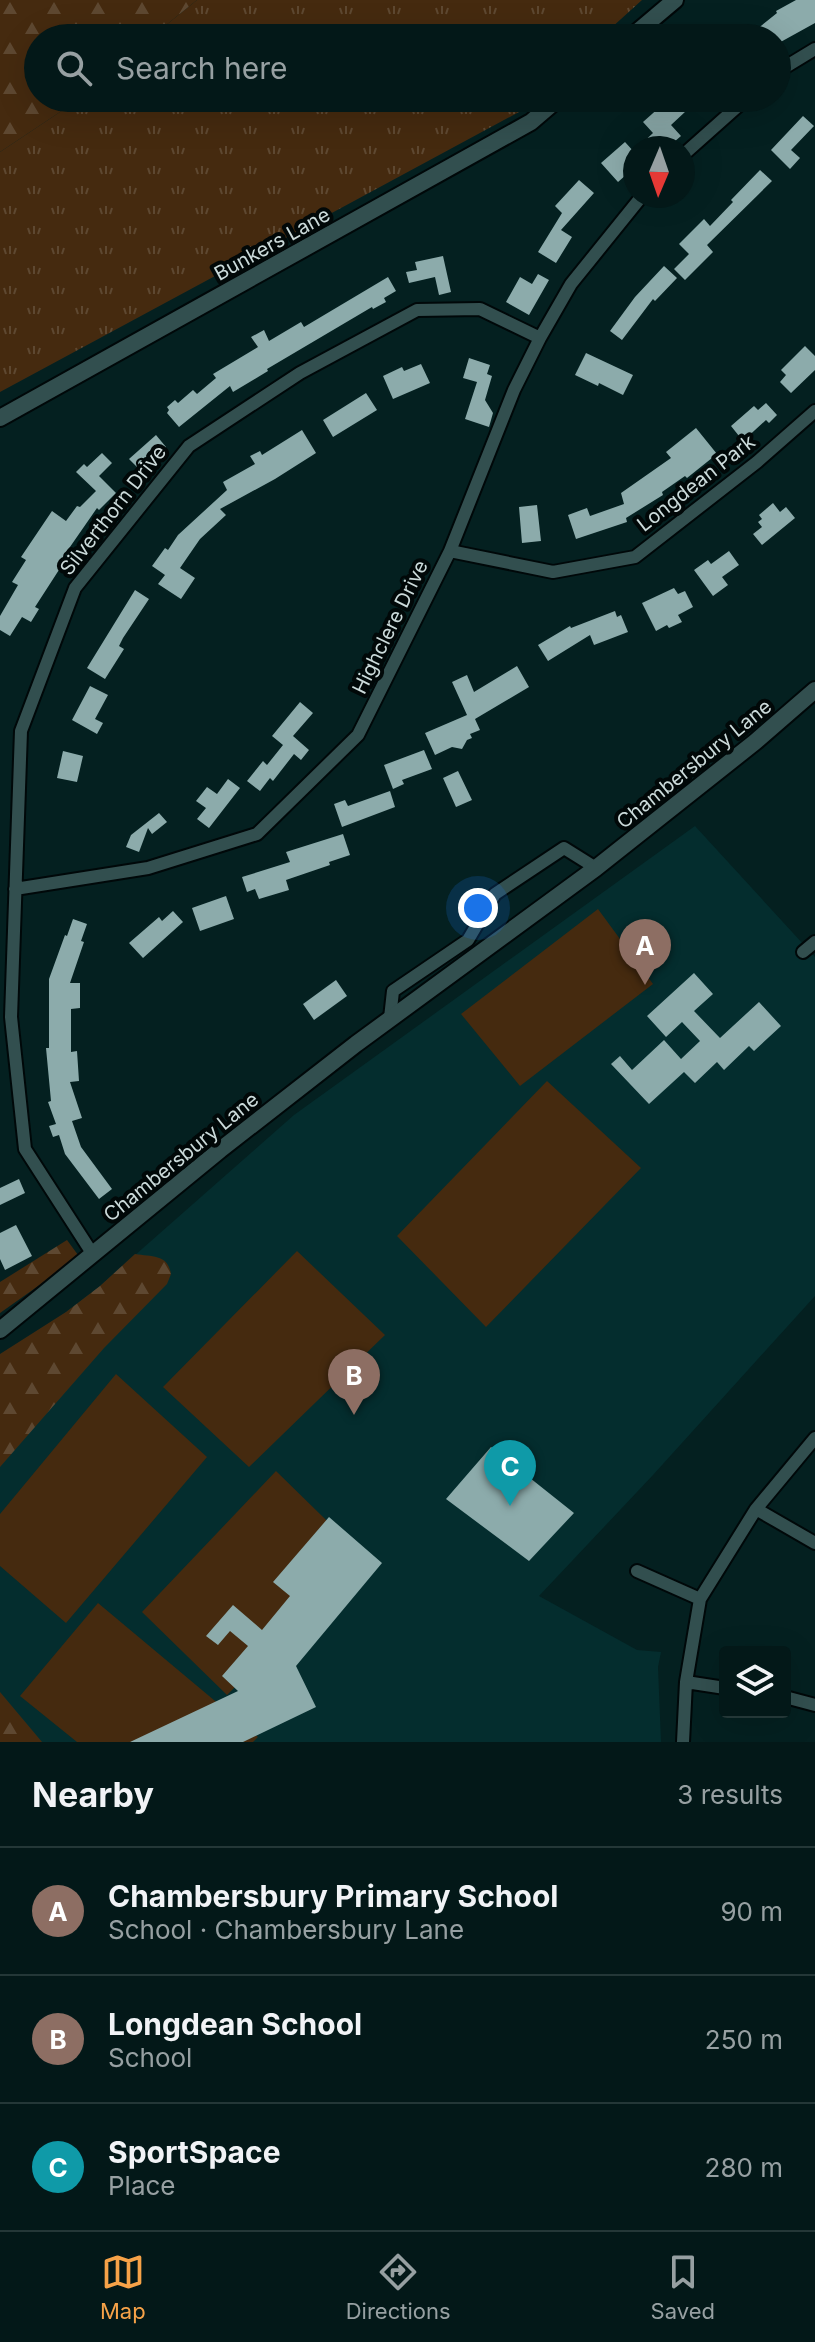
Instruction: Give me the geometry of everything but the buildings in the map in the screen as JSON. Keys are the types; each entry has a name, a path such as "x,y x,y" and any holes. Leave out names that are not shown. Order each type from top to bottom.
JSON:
{"street":[{"path":"647,24 675,0"},
{"path":"791,64 815,49"},
{"name":"Bunkers Lane","path":"0,418 531,122 543,112"},
{"path":"695,144 731,112"},
{"name":"Highclere Drive","path":"15,889 148,868 257,834 358,735 450,551 514,390 540,338 571,284 632,208"},
{"name":"Silverthorn Drive","path":"92,1253 25,1149 11,1017 21,731 75,588 189,446 300,373 417,310 480,309 540,338"},
{"name":"Longdean Park","path":"450,551 553,572 635,557 757,462 815,411"},
{"name":"Chambersbury Lane","path":"0,1330 220,1150 390,1018 596,868 755,742 815,690"},
{"path":"390,1018 393,991 468,940 495,894 564,848 596,868"},
{"path":"803,952 815,942"},
{"path":"683,1742 686,1682 700,1599 756,1509 815,1438"},
{"path":"756,1509 815,1543"},
{"path":"637,1571 700,1599"},
{"path":"686,1682 719,1687"},
{"path":"791,1699 815,1705"}],"shaded area":[{"path":"695,826 815,957 815,1296 539,1596 637,1650 661,1652 658,1667 661,1742 0,1742 0,1355 49,1325 100,1286 294,1115"}],"green space":[{"path":"0,0 197,0 167,24 24,24 24,112 60,112 0,152"},
{"path":"197,0 642,0 615,24 167,24"},
{"path":"60,112 519,112 0,392 0,152"},
{"path":"598,909 653,984 520,1086 461,1014"},
{"path":"547,1081 641,1168 486,1327 397,1236"},
{"path":"67,1240 78,1255 0,1313 0,1282"},
{"path":"297,1251 385,1335 249,1467 163,1387"},
{"path":"135,1254 163,1260 171,1274 167,1284 104,1348 0,1467 0,1354 66,1312"},
{"path":"116,1374 207,1457 66,1623 0,1566 0,1514"},
{"path":"276,1471 365,1558 227,1695 142,1612"},
{"path":"98,1603 258,1737 253,1742 77,1742 20,1696"},
{"path":"0,1692 42,1742 0,1742"}],"place":[{"name":"Chambersbury Primary School","path":"645,985"},
{"name":"Longdean School","path":"354,1415"},
{"name":"SportSpace","path":"510,1506"}]}
